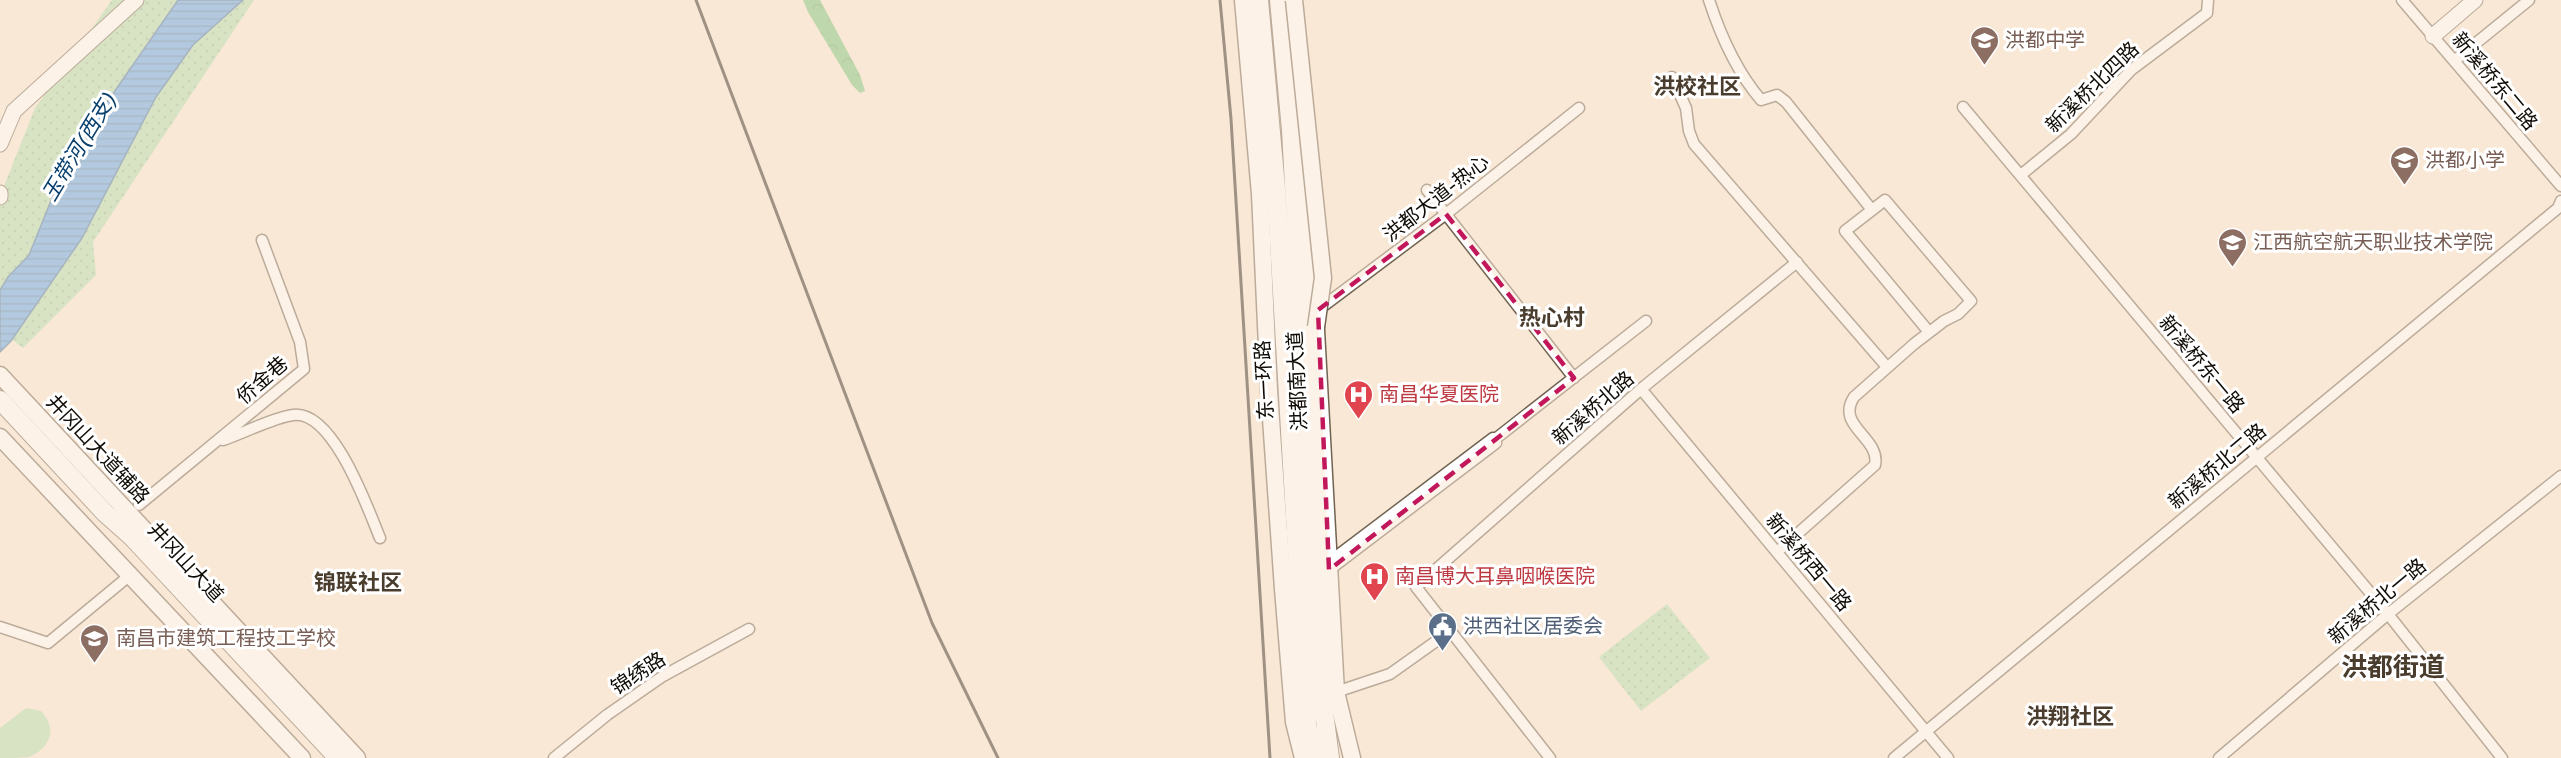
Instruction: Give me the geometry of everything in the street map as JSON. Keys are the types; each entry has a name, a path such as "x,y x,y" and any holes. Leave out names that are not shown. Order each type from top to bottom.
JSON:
{"highway":[{"name":"东一环路","path":"1259,0 1276,188 1307,724 1313,758"},
{"name":"东一环路","path":"1279,0 1292,142 1322,697 1330,758"},
{"name":"井冈山大道","path":"0,400 105,513 132,537 338,758"},
{"name":"井冈山大道","path":"0,412 124,544 151,568 327,758"}],"main road":[{"name":"洪都南大道","path":"1243,0 1260,194 1269,390 1294,722 1301,758"},
{"name":"洪都南大道","path":"1286,0 1315,320 1337,698 1352,758"},
{"path":"1294,0 1323,278 1315,320"},
{"name":"井冈山大道辅路","path":"2,377 357,758"},
{"path":"0,437 302,758"},
{"path":"1337,698 1343,758"}],"street":[{"path":"0,144 14,111 136,0"},
{"path":"1709,0 1732,59 1749,87 1761,100 1777,95 1786,102 1872,210"},
{"name":"新溪桥北四路","path":"2022,174 2071,134 2131,70 2206,14 2208,0"},
{"name":"新溪桥东二路","path":"2402,0 2561,186"},
{"path":"2433,36 2475,0"},
{"path":"2454,61 2529,0"},
{"path":"1672,77 1686,108 1689,131 1694,144 1887,367"},
{"name":"新溪桥东一路","path":"1964,107 2388,614 2502,758"},
{"name":"洪都大道-热心","path":"1315,320 1579,108"},
{"path":"1427,190 1574,378"},
{"path":"1777,552 1873,468 1875,455 1850,418 1849,404 1861,388 1929,332 1958,314 1971,301 1886,200 1845,231 1929,332"},
{"name":"新溪桥北二路","path":"1894,758 2558,208 2561,201"},
{"name":"侨金巷","path":"139,505 304,369 300,342 262,240"},
{"name":"新溪桥北路","path":"1449,632 1416,587 1641,389 1797,262"},
{"path":"1329,566 1496,443 1494,440 1646,321"},
{"name":"新溪桥西一路","path":"1641,389 1948,758"},
{"path":"214,444 293,414 307,415 324,430 351,467 380,538"},
{"name":"新溪桥北一路","path":"2219,758 2388,614 2561,476"},
{"path":"0,627 48,643 129,576"},
{"name":"锦绣路","path":"554,758 607,715 663,676 749,629"},
{"path":"1337,698 1390,674 1449,632 1550,758"}],"highlighted area":[{"path":"1446,214 1574,378 1329,570 1318,310"}],"green space":[{"path":"112,0 254,0 93,242 96,275 23,348 0,330 0,196 35,108"},
{"path":"803,0 820,0 860,75 865,91 860,93 852,85"},
{"path":"1667,604 1710,658 1641,711 1599,657"},
{"path":"26,708 41,711 46,718 50,731 47,743 29,757 0,758 0,728"}],"water":[{"name":"玉带河(西支)","path":"178,0 243,0 193,45 156,97 82,238 11,341 0,352 0,290 8,277 29,255 65,166 78,144"}],"railway":[{"path":"696,0 932,623 998,758"},
{"path":"1220,0 1231,119 1270,758"}],"place":[{"name":"洪都中学","path":"1984,66"},
{"name":"洪都小学","path":"2404,186"},
{"name":"江西航空航天职业技术学院","path":"2232,268"},
{"name":"南昌华夏医院","path":"1358,420"},
{"name":"南昌博大耳鼻咽喉医院","path":"1374,602"},
{"name":"洪西社区居委会","path":"1442,652"},
{"name":"南昌市建筑工程技工学校","path":"95,664"}],"district":[{"name":"洪校社区","path":"1697,86"},
{"name":"热心村","path":"1552,317"},
{"name":"锦联社区","path":"358,582"},
{"name":"洪都街道","path":"2393,667"},
{"name":"洪翔社区","path":"2070,716"}]}
